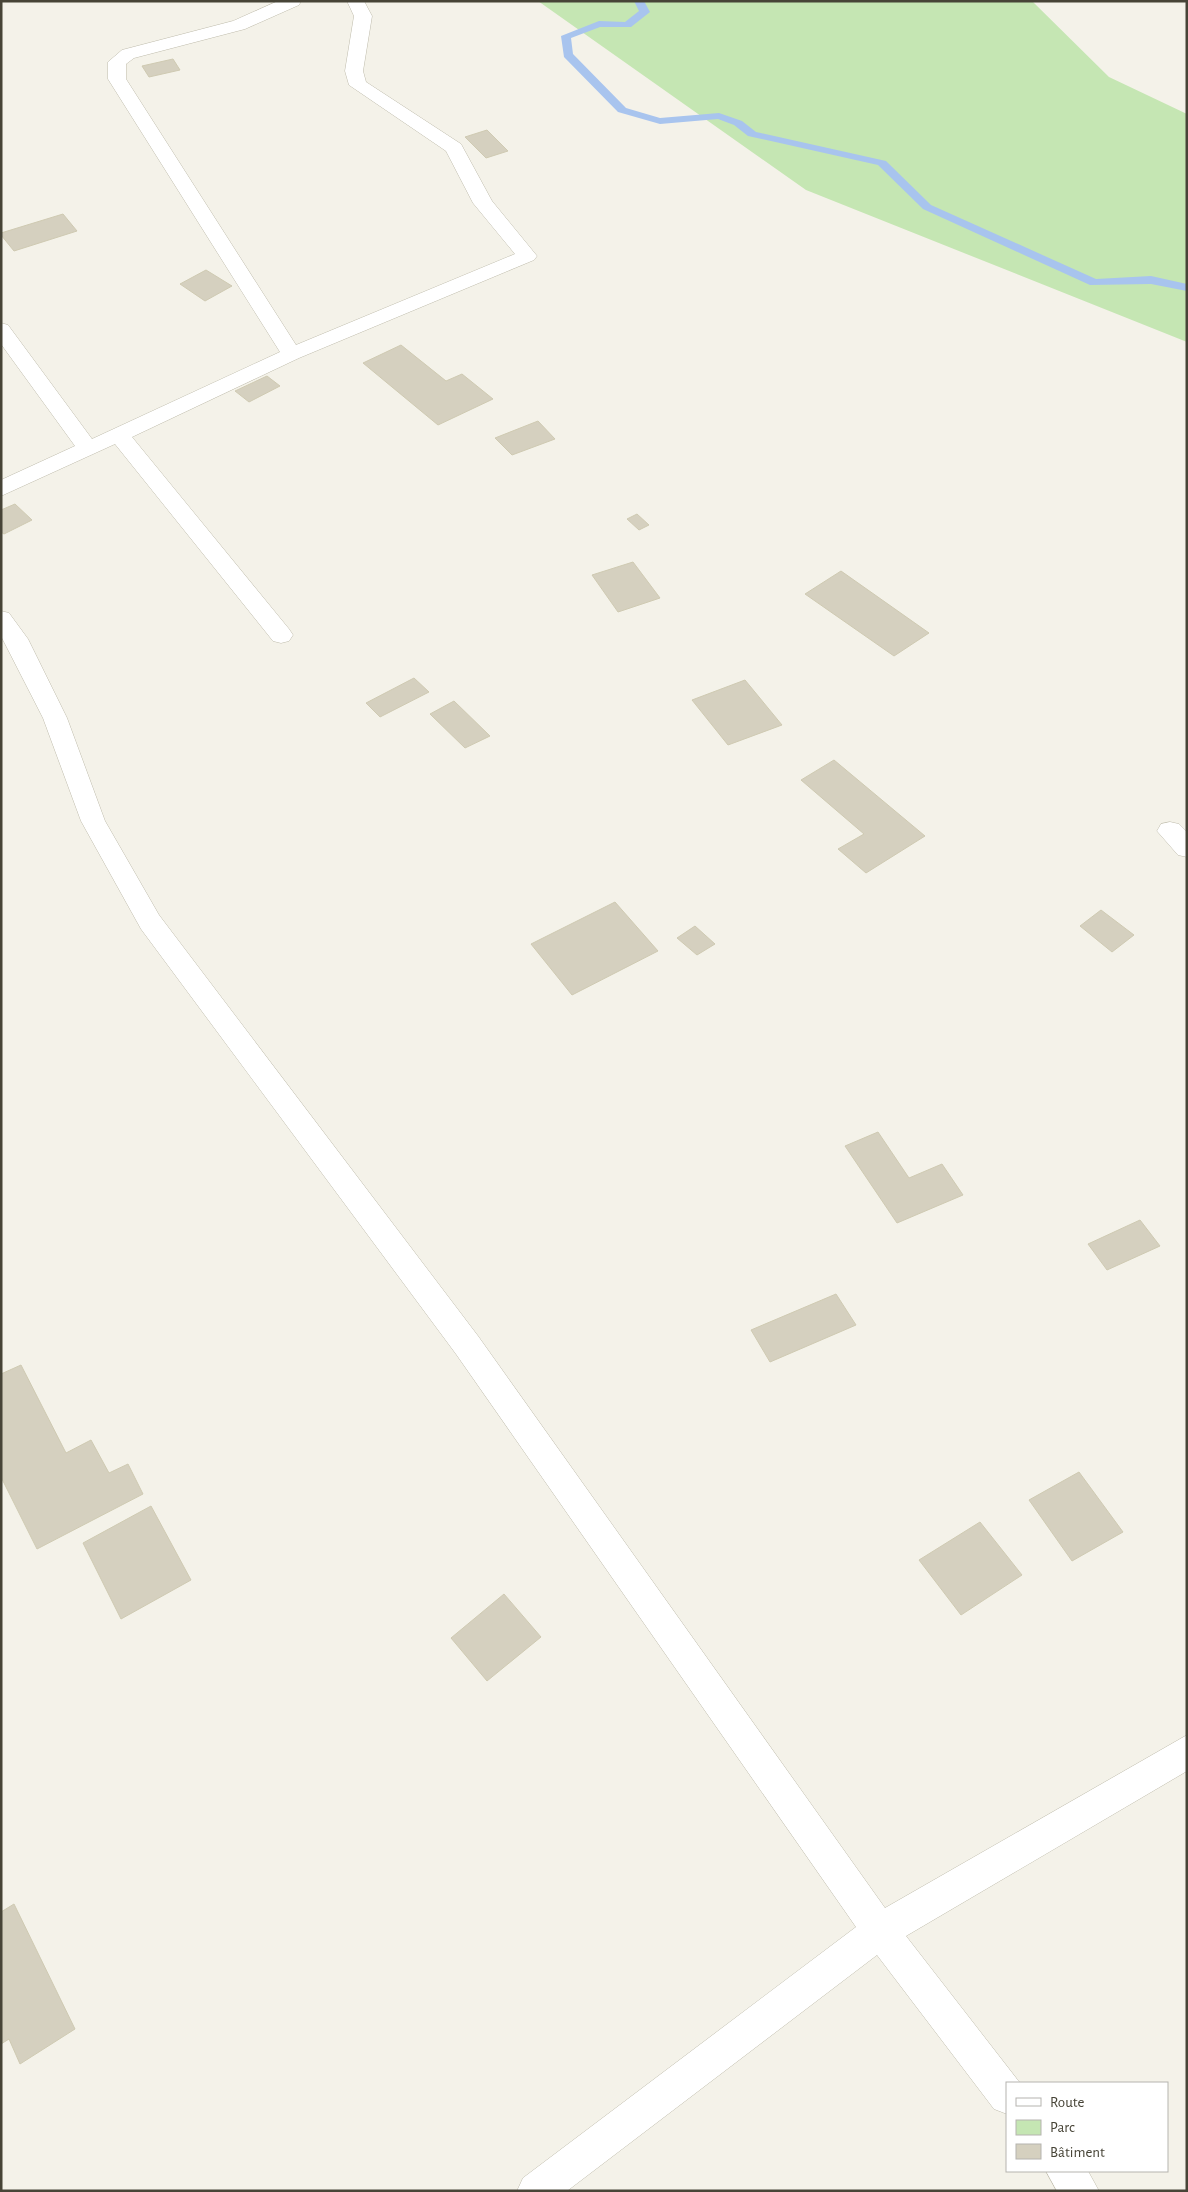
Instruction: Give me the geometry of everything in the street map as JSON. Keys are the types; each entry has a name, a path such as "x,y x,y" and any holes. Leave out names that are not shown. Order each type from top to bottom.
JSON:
{"street":[{"path":"292,354 117,79 117,62 128,54 239,25 293,1"},
{"path":"1,489 292,354 527,256 484,203 454,148 358,85 354,71 363,16 355,1"},
{"path":"1,329 88,449"},
{"path":"119,435 282,635"},
{"path":"1,620 16,638 55,718 93,821 150,922 467,1345 880,1931 1006,2095"},
{"path":"536,2191 880,1931 1187,1752"},
{"path":"1066,2172 1080,2191"}],"green space":[{"path":"538,1 1032,1 1109,77 1187,114 1187,342 806,190"}],"building":[{"path":"173,59 180,70 149,77 142,66"},
{"path":"487,130 508,151 486,158 465,137"},
{"path":"63,214 77,231 14,251 1,235 1,233"},
{"path":"206,270 232,286 205,301 180,284"},
{"path":"401,345 446,381 462,374 493,399 438,425 363,363"},
{"path":"267,376 280,386 249,402 235,391"},
{"path":"538,421 555,439 512,455 495,438"},
{"path":"15,504 32,520 4,534 1,532 1,510"},
{"path":"637,514 649,525 639,530 627,519"},
{"path":"633,562 660,598 618,612 592,575"},
{"path":"841,571 929,633 894,656 805,594"},
{"path":"414,678 429,692 380,717 366,703"},
{"path":"745,680 782,725 728,745 692,700"},
{"path":"454,701 490,736 465,748 430,714"},
{"path":"834,760 925,836 866,873 838,849 864,834 801,780"},
{"path":"615,902 658,951 572,995 531,944"},
{"path":"1101,910 1134,935 1112,952 1080,926"},
{"path":"695,926 715,944 697,955 677,938"},
{"path":"878,1132 909,1178 942,1164 963,1195 897,1223 845,1146"},
{"path":"1140,1220 1160,1246 1107,1270 1088,1244"},
{"path":"836,1294 856,1325 770,1362 751,1330"},
{"path":"21,1365 66,1453 91,1440 109,1473 128,1464 143,1494 37,1549 1,1477 1,1374"},
{"path":"1079,1472 1123,1532 1072,1561 1029,1500"},
{"path":"151,1506 191,1580 121,1619 83,1543"},
{"path":"980,1522 1022,1575 961,1615 919,1560"},
{"path":"504,1594 541,1637 487,1681 451,1638"},
{"path":"14,1904 75,2029 20,2064 9,2039 1,2044 1,1912"}],"waterway":[{"path":"639,1 645,12 627,25 599,24 566,36 568,55 622,110 660,121 719,116 738,123 752,134 882,163 927,207 1094,283 1151,280 1187,288"}]}
